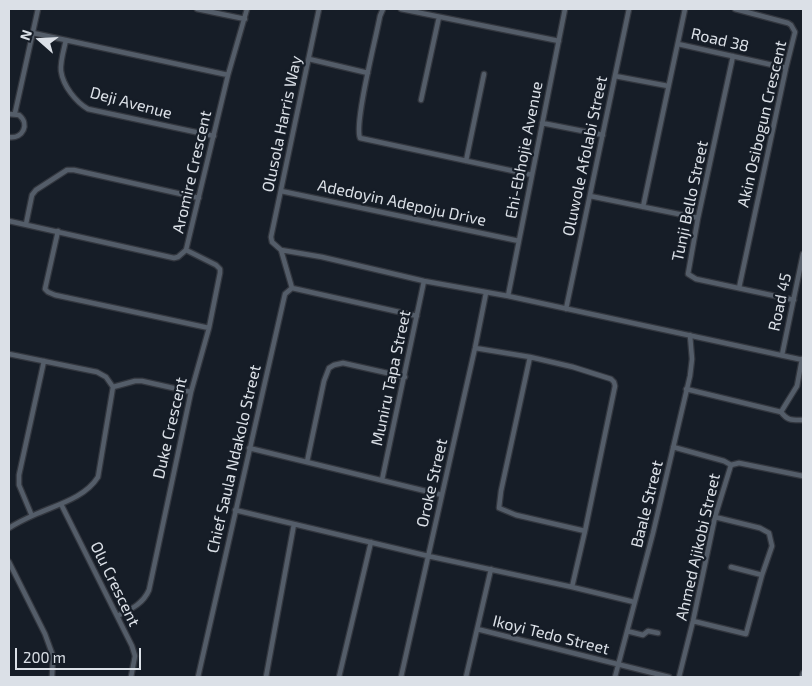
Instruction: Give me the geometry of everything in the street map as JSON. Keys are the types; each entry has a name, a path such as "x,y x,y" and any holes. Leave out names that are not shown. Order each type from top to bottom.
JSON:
{"street":[{"path":"15,113 38,9"},
{"path":"197,9 245,19"},
{"name":"Aromire Crescent","path":"9,221 174,258 186,250 228,75 247,9"},
{"name":"Olusola Harris Way","path":"281,250 274,244 271,237 319,9"},
{"path":"384,9 380,16 368,73 358,128 360,138 532,175"},
{"path":"401,9 559,41"},
{"name":"Ehi-Ebhojie Avenue","path":"508,296 565,9"},
{"name":"Oluwole Afolabi Street","path":"566,309 629,9"},
{"path":"643,207 685,9"},
{"name":"Akin Osibogun Crescent","path":"735,9 788,23 795,32 739,288"},
{"path":"421,100 439,17"},
{"path":"33,32 228,75"},
{"name":"Deji Avenue","path":"66,40 61,71 70,90 81,105 214,136"},
{"name":"Road 38","path":"678,44 786,68"},
{"name":"Tunji Bello Street","path":"733,56 698,218 689,265 689,276 794,300"},
{"path":"309,59 368,73"},
{"path":"466,161 484,74"},
{"path":"615,76 668,86"},
{"path":"9,114 15,113 22,117 25,128 18,137 9,139"},
{"path":"542,123 603,135"},
{"path":"26,224 32,195 36,190 66,170 83,172 199,198"},
{"name":"Adedoyin Adepoju Drive","path":"281,191 519,240"},
{"path":"590,196 698,218"},
{"path":"58,231 45,289 48,292 54,295 209,328"},
{"name":"Duke Crescent","path":"117,616 137,606 145,599 149,590 190,392 209,328 220,273 220,269 210,261 186,250"},
{"path":"417,316 292,288 281,250 322,257 424,281 508,296 803,359 797,386 781,412"},
{"name":"Road 45","path":"782,355 803,254"},
{"name":"Muniru Tapa Street","path":"382,480 424,281"},
{"name":"Chief Saula Ndakolo Street","path":"198,677 285,294 292,288"},
{"name":"Oroke Street","path":"401,677 486,293"},
{"name":"Baale Street","path":"615,677 653,533 690,376 692,359 690,335"},
{"path":"475,348 530,357 611,379 614,382 613,396 572,587"},
{"path":"9,354 97,372 106,378 113,387 98,476 94,484 61,504 9,528"},
{"path":"530,357 499,508 516,515 585,531"},
{"path":"32,516 19,485 19,475 44,361"},
{"path":"307,462 329,368 342,364 405,377"},
{"path":"113,387 142,381 190,392"},
{"path":"686,389 781,412 786,419 791,421 803,420"},
{"path":"673,447 724,461 731,465"},
{"path":"249,448 442,495"},
{"name":"Ahmed Ajikobi Street","path":"678,677 693,621 715,517 731,465 739,463 803,476"},
{"name":"Olu Crescent","path":"61,504 132,646 135,656 131,677"},
{"path":"235,510 634,602"},
{"path":"693,621 746,634 772,546 769,533 760,528 715,517"},
{"path":"266,677 294,524"},
{"path":"339,677 371,542"},
{"path":"9,562 45,634 53,656 52,677"},
{"path":"731,567 762,575"},
{"path":"466,677 491,570"},
{"name":"Ikoyi Tedo Street","path":"477,629 669,677"},
{"path":"627,631 643,635 648,631 658,633"},
{"path":"802,677 803,673"}]}
